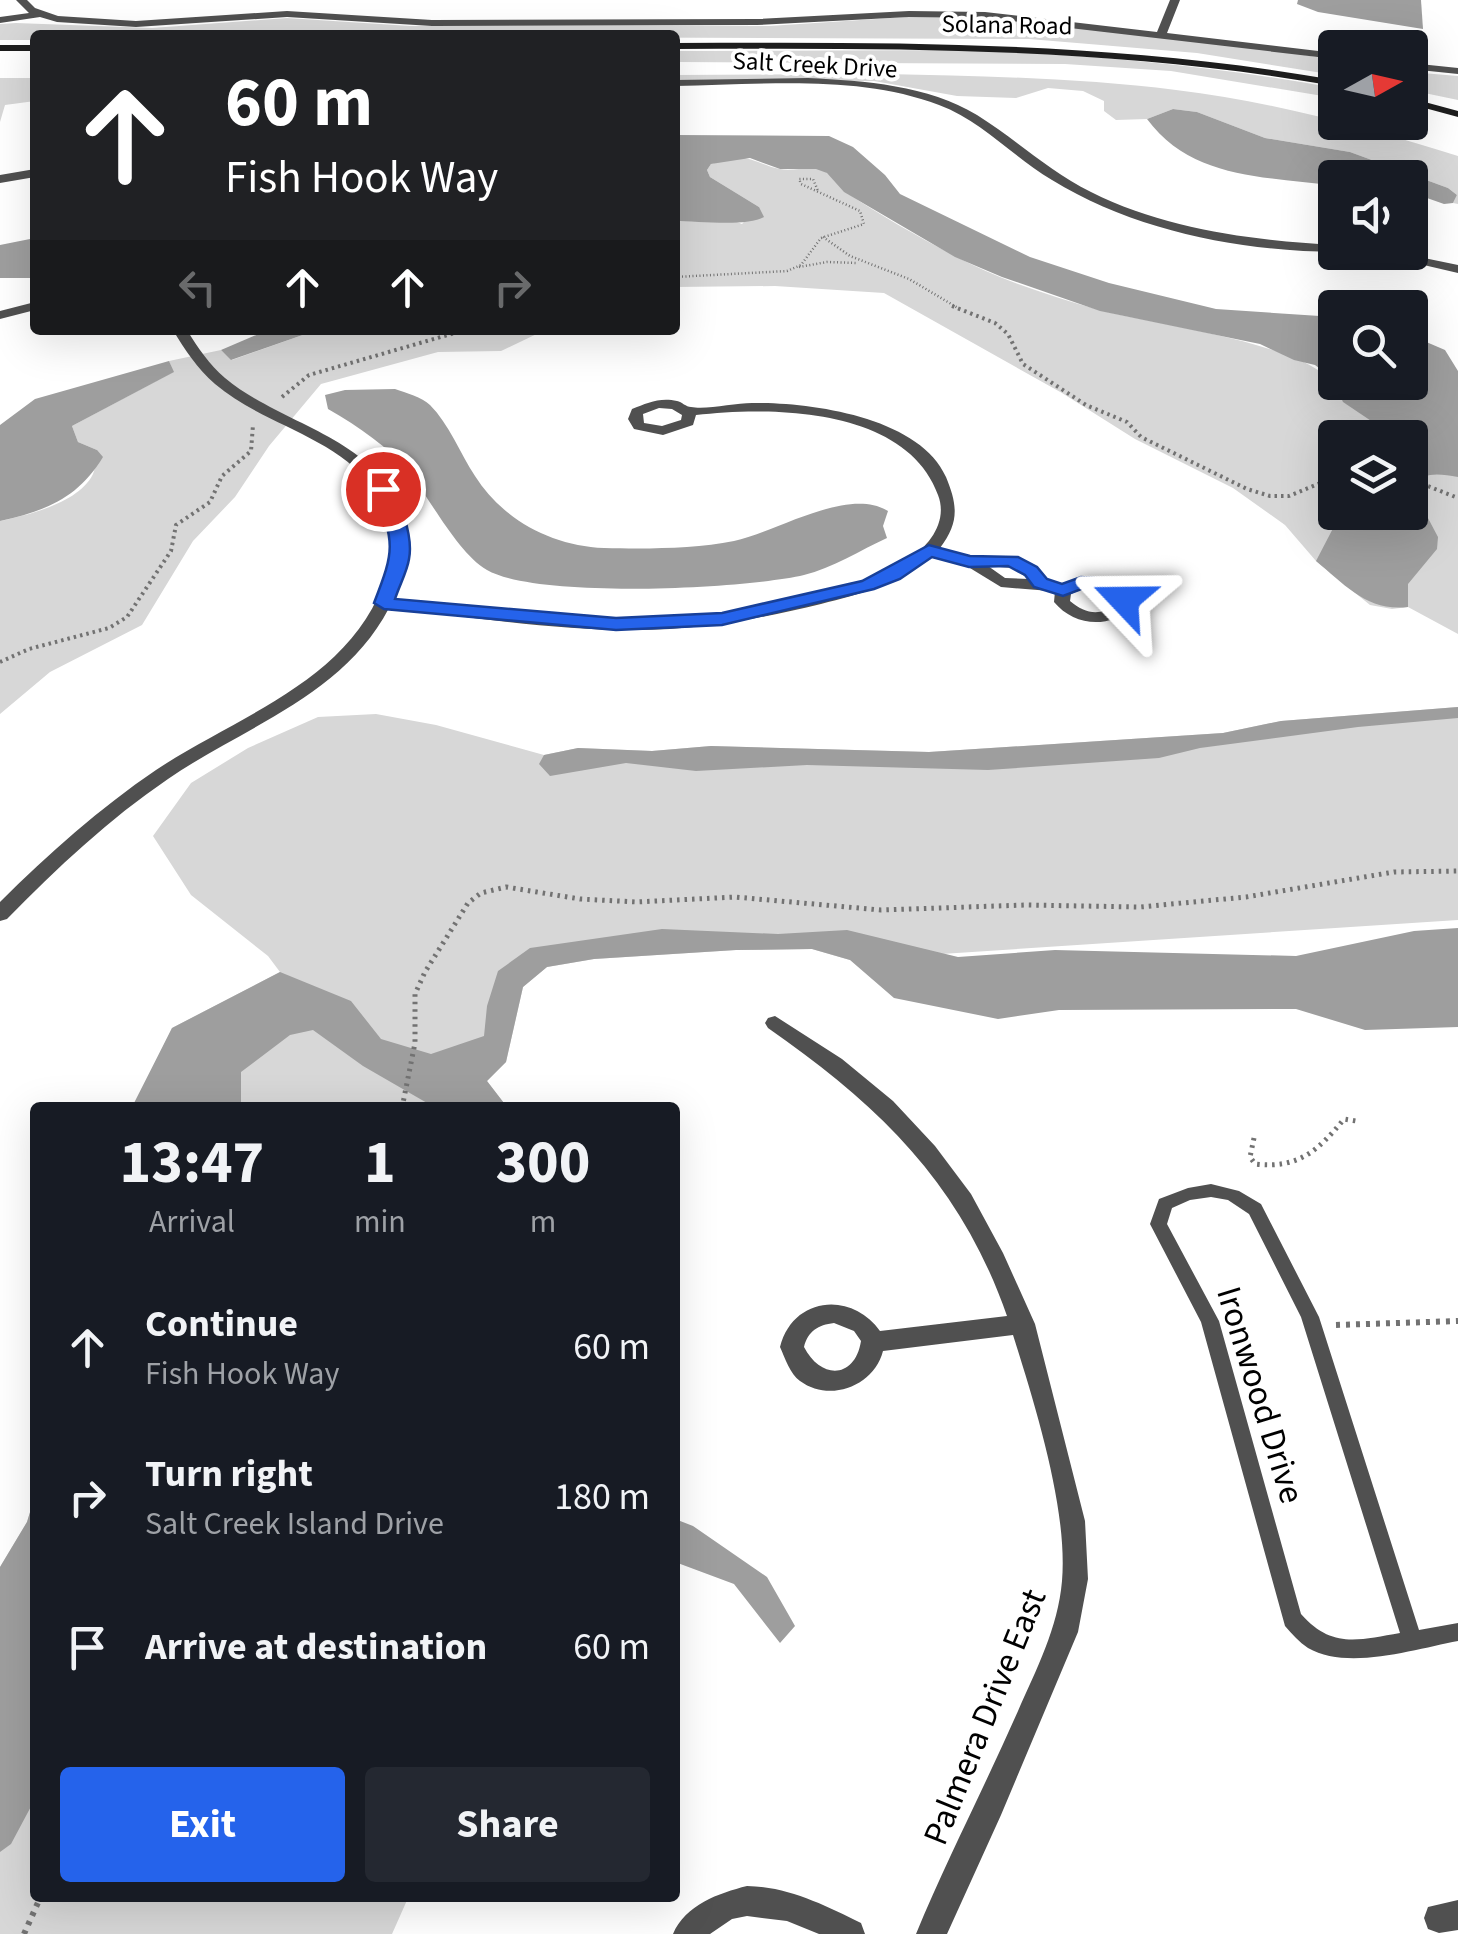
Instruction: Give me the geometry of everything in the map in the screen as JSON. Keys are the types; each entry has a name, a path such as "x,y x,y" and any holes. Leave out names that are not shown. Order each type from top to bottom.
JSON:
{"street":[{"path":"21,0 39,14"},
{"path":"1162,33 1175,0"},
{"path":"0,20 39,14 136,24 286,14 432,22 652,17 780,22 944,13 1162,33 1318,54"},
{"name":"Solana Road","path":"680,46 1070,48 1189,59 1318,80"},
{"path":"0,48 30,48"},
{"path":"1428,68 1458,71"},
{"name":"Salt Creek Drive","path":"680,83 825,83 922,96 976,117 1059,180 1135,214 1233,240 1318,248"},
{"path":"1428,106 1458,114"},
{"path":"0,178 30,174"},
{"path":"1428,263 1458,269"},
{"path":"0,315 30,307"},
{"path":"0,914 106,816 178,764 322,677 368,629 384,603 400,558 400,533 383,489 347,455 261,410 213,375 183,335"},
{"path":"384,603 616,624 704,621 768,611 868,586 894,575 929,550 949,516 945,487 927,461 892,434 846,417 788,407 722,407 688,412"},
{"path":"929,550 969,562 1001,582 1040,583 1063,590"},
{"name":"Palmera Drive East","path":"775,1023 862,1084 913,1132 957,1187 986,1240 1023,1324 1074,1527 1077,1564 1072,1602 1034,1706 932,1934"},
{"path":"872,1342 1023,1324"},
{"path":"688,1934 721,1908 765,1900 784,1903 850,1934"}],"lane":[{"name":"Ironwood Drive","path":"1412,1640 1312,1326 1291,1276 1255,1209 1241,1196 1207,1190 1184,1194 1165,1204 1158,1224 1197,1294 1219,1348 1292,1619 1306,1636 1327,1647 1342,1649 1412,1640 1458,1632"}],"path":[{"path":"796,268 824,236 859,226 865,218 860,211 818,192"},
{"path":"824,236 865,264 908,279 950,305 996,324 1008,334 1023,364 1086,405 1119,417 1141,437 1246,489 1270,496 1289,496 1318,484"},
{"path":"680,277 716,278 826,262 865,264"},
{"path":"0,662 109,628 127,617 172,551 176,525 210,502 222,476 251,451 255,438 252,416 302,378 448,335"},
{"path":"1428,485 1458,498"},
{"path":"404,1102 414,1043 415,994 424,972 468,903 481,893 506,887 580,899 637,902 736,897 882,910 1024,905 1140,907 1246,897 1394,872 1458,871"},
{"path":"1254,1138 1250,1156 1255,1164 1304,1161 1317,1152 1344,1119 1356,1121"},
{"path":"1312,1326 1458,1321"},
{"path":"24,1934 38,1902"}],"shaded area":[{"path":"1298,0 1421,0 1423,29 1318,12 1297,4"},
{"path":"907,17 1014,20 1175,36 1318,57 1318,72 1197,53 1029,39 680,38 680,30 30,30 30,40 0,40 0,24 16,23 152,28 287,18 410,26 769,26"},
{"path":"978,50 1201,68 1318,85 1318,95 1171,71 1065,64 680,62 680,51"},
{"path":"1428,74 1458,76 1458,100 1428,94"},
{"path":"680,75 994,77 1104,83 1212,95 1318,117 1318,140 1403,140 1458,156 1458,204 1453,203 1457,195 1428,181 1428,160 1372,160 1350,152 1265,138 1197,112 1173,109 1147,119 1116,120 1104,111 1104,101 1083,91 1048,88 1016,98 957,96 874,81 680,80"},
{"path":"0,78 30,78 30,102 5,105 0,122"},
{"path":"1173,109 1197,112 1265,138 1350,152 1372,160 1318,160 1318,184 1232,172 1186,154 1147,119"},
{"path":"680,135 829,136 853,147 900,194 1030,257 1109,283 1216,309 1318,316 1318,367 1260,344 1100,311 1002,277 955,257 844,192 827,173 816,169 780,169 750,158 711,164 707,170 710,177 759,207 764,217 680,221"},
{"path":"737,157 780,169 826,172 847,193 899,225 970,264 1023,286 1096,309 1228,337 1298,359 1318,371 1318,400 1349,400 1374,420 1318,420 1318,530 1428,530 1428,460 1458,473 1458,634 1408,607 1370,605 1316,561 1285,525 1233,488 1135,439 1062,393 884,293 775,286 680,287 680,221 732,220 742,224 759,207 710,177 707,170 711,164"},
{"path":"1428,181 1457,195 1453,203 1428,198"},
{"path":"30,239 30,278 0,278 0,245"},
{"path":"256,335 303,335 231,360 221,350"},
{"path":"303,335 535,335 501,351 438,352 321,384 269,446 235,497 193,541 142,625 50,672 0,714 0,521 52,506 86,484 94,471 97,450 78,442 72,426 173,372 169,361 221,350 232,360"},
{"path":"1428,343 1445,350 1458,371 1458,477 1428,476 1428,420 1370,420 1343,402 1428,400"},
{"path":"169,361 174,372 72,426 78,442 103,457 83,483 46,507 0,521 0,425 35,399"},
{"path":"395,389 430,405 486,492 500,506 530,528 566,542 620,548 719,544 812,513 853,504 888,511 883,526 887,538 825,568 775,580 642,589 549,585 513,579 477,562 393,455 328,409 325,395 345,390"},
{"path":"1428,518 1438,537 1437,549 1408,584 1408,607 1369,601 1316,561 1332,530 1428,530"},
{"path":"1458,707 1458,920 850,960 812,949 594,959 547,967 523,987 506,1062 487,1081 503,1102 136,1102 172,1028 280,972 268,956 191,895 153,836 191,783 248,748 318,717 376,714 436,725 544,755 578,748 652,751 711,746 929,752 1223,733 1281,721"},
{"path":"1458,707 1458,718 1200,748 1159,758 988,770 807,765 696,771 626,763 550,776 539,764 544,755 578,748 652,751 711,746 929,752 1223,733 1281,721"},
{"path":"1458,928 1458,1027 1365,1030 1296,1009 1059,1010 998,1019 894,998 850,960 812,949 736,950 594,959 547,967 523,987 506,1062 487,1081 503,1102 425,1102 363,1066 313,1030 290,1035 241,1072 241,1102 135,1102 172,1028 280,972 351,1001 381,1039 431,1054 484,1036 487,1006 498,971 530,948 662,929 778,934 847,930 958,957 1055,950 1296,956 1414,931"},
{"path":"30,1512 30,1902 406,1902 392,1934 0,1934 0,1567"},
{"path":"30,1512 30,1808 11,1844 0,1852 0,1567"},
{"path":"680,1521 767,1577 795,1626 780,1643 734,1584 680,1564"}],"route":[{"path":"383,489 400,533 400,558 384,603 616,624 722,619 868,586 894,575 929,550 969,562 1011,561 1031,571 1040,583 1063,590 1081,582 1102,583 1115,589 1124,600"}]}
